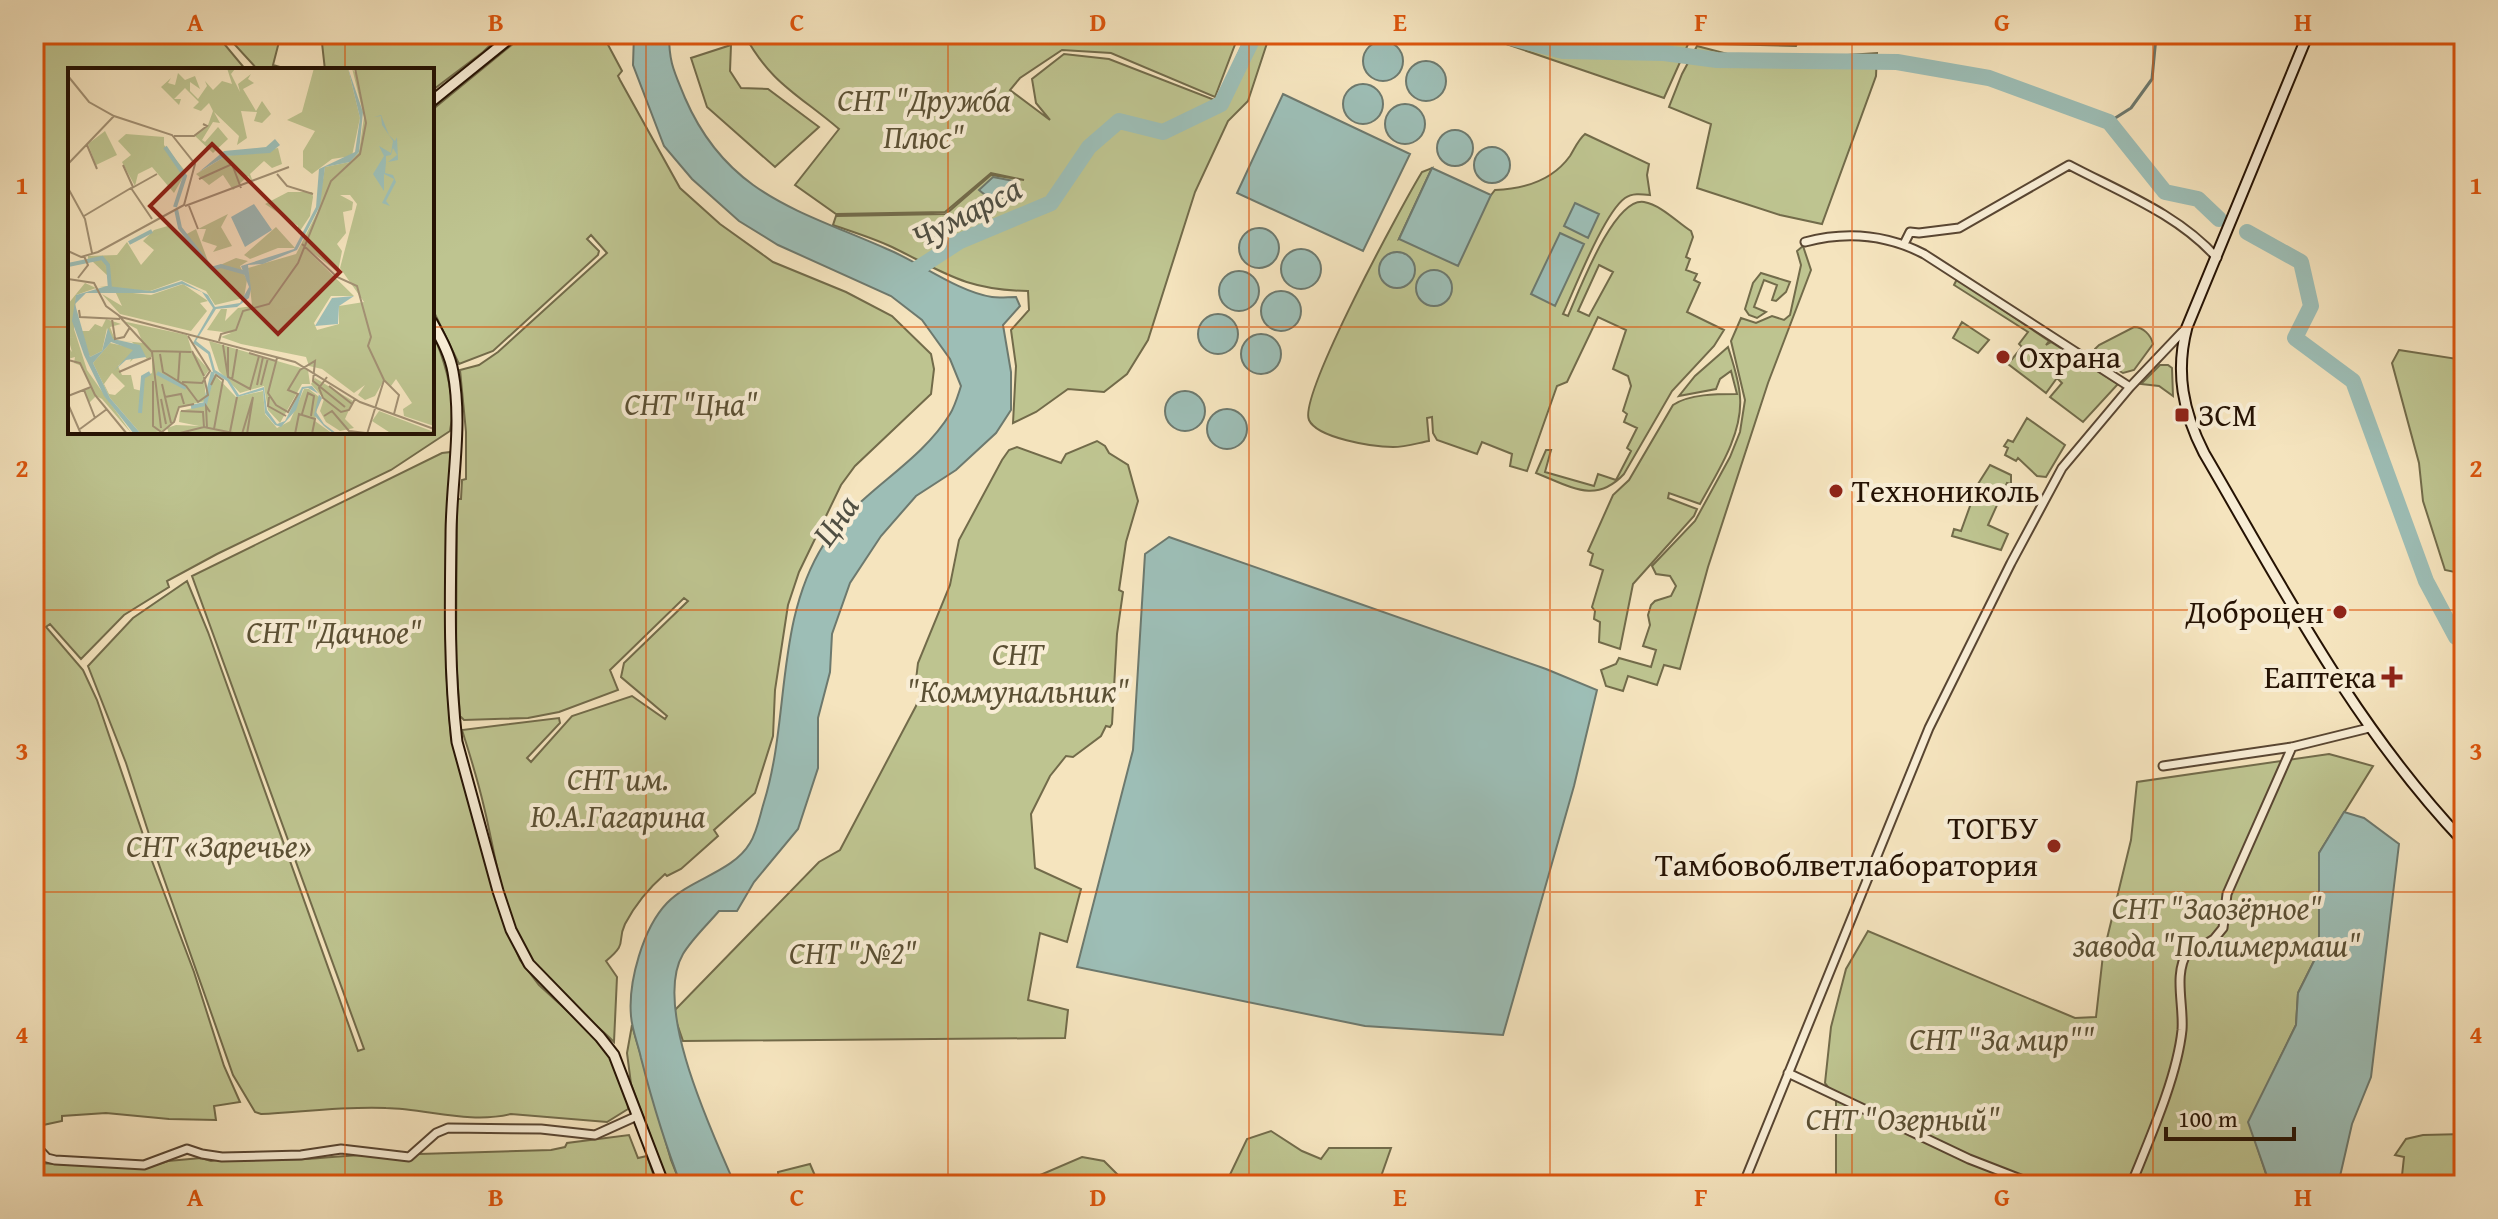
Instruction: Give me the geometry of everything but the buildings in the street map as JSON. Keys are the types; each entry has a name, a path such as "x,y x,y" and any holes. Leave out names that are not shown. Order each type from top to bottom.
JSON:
{"street":[{"path":"434,99 515,34"},
{"path":"2308,34 2187,327 2180,371 2187,414 2199,443 2333,675 2369,728 2464,842"},
{"path":"1904,244 1910,232 1959,228 2069,165 2138,199 2196,238 2217,258"},
{"path":"1805,242 1855,236 1904,244 2130,387"},
{"path":"434,327 453,370 457,410 451,534 451,646 457,742 511,930 529,964 614,1055 664,1185"},
{"path":"1743,1185 1929,728 2000,584 2062,468 2130,387 2187,327"},
{"path":"2163,766 2292,747 2369,728"},
{"path":"2131,1185 2157,1120 2182,1030 2182,960 2188,951 2214,939 2223,928 2227,894 2292,747"},
{"path":"1788,1073 1969,1159 2036,1185"},
{"path":"34,1144 47,1158 55,1160 144,1165 187,1149 222,1157 301,1155 341,1149 409,1157 436,1133 448,1128 541,1129 595,1135 637,1116"}],"green space":[{"path":"34,34 216,34 244,68 68,68 68,434 434,434 434,337 451,393 450,431 391,470 167,581 169,587 124,615 81,659 50,624 46,627 83,670 97,700 194,972 224,1066 240,1102 214,1106 216,1120 106,1113 62,1116 62,1121 43,1125 41,1120 34,1121"},
{"path":"225,34 277,34 280,38 273,65 283,68 256,68"},
{"path":"321,34 502,34 434,89 434,68 325,68"},
{"path":"525,34 594,34 606,41 622,71 618,76 620,80 680,188 720,224 773,262 846,292 892,316 931,354 934,369 931,394 855,466 841,485 799,572 788,605 775,690 773,736 755,793 714,830 718,836 681,869 667,876 665,874 648,891 625,924 620,946 606,961 617,977 614,1042 553,985 524,947 502,888 482,797 462,730 559,718 560,723 527,758 531,762 572,716 632,696 665,719 667,716 621,677 624,663 688,601 684,598 610,670 618,690 559,712 528,718 464,720 460,716 456,659 457,499 461,499 462,480 466,479 466,432 460,370 479,365 498,352 607,253 591,235 587,239 599,251 598,255 493,351 459,364 434,312 434,108"},
{"name":"СНТ \"Дружба Плюс\"","path":"744,34 1239,34 1215,97 1111,53 1062,50 1020,78 1010,90 1050,120 1036,103 1032,79 1064,54 1109,59 1217,101 1247,34 1270,34 1248,101 1228,121 1195,192 1148,340 1127,374 1104,392 1068,389 1036,412 1013,423 1016,366 1011,330 1029,310 1028,291 988,287 957,278 885,244 833,225 836,216 946,214 991,175 1024,180 991,173 945,212 836,214 795,185 839,129 775,77"},
{"path":"1477,34 1666,34 1689,42 1664,98"},
{"path":"1696,34 1868,34 1800,35 1796,46 1721,44"},
{"path":"731,45 730,71 741,88 768,89 819,127 775,167 707,107 691,58"},
{"path":"1697,46 1739,57 1785,59 1877,53 1876,76 1822,224 1780,215 1697,188 1711,124 1669,107"},
{"path":"1585,134 1649,164 1650,195 1631,195 1617,206 1599,234 1563,314 1568,316 1610,229 1633,204 1644,202 1663,210 1691,231 1693,237 1686,257 1690,259 1686,270 1697,274 1694,280 1700,283 1687,312 1724,330 1714,346 1672,391 1624,474 1613,483 1603,489 1592,491 1571,487 1536,473 1546,450 1551,450 1545,472 1594,486 1598,474 1616,480 1631,451 1627,448 1637,428 1624,422 1627,414 1623,411 1631,386 1628,376 1613,369 1626,330 1598,317 1567,382 1557,386 1527,471 1510,466 1512,454 1482,442 1477,454 1437,440 1433,433 1432,417 1427,418 1429,441 1398,447 1346,440 1314,426 1309,420 1310,404 1319,375 1354,299 1422,172 1432,168 1399,239 1491,195 1495,190 1537,182 1555,172","holes":["1599,265 1613,272 1589,316 1578,311"]},
{"path":"1803,246 1811,270 1768,383 1708,567 1680,669 1664,665 1657,685 1628,676 1623,691 1606,686 1601,670 1616,664 1619,658 1651,667 1656,650 1643,646 1650,625 1648,615 1651,605 1671,596 1676,586 1670,576 1656,574 1652,566 1695,521 1740,432 1745,400 1731,341 1741,318 1756,323 1772,316 1784,320 1790,315 1801,265 1797,251"},
{"path":"1761,273 1790,282 1786,292 1776,301 1772,300 1777,285 1764,280 1754,307 1766,312 1757,318 1745,309 1753,283"},
{"path":"1957,279 2049,341 2046,345 2051,342 2118,384 2083,422 2050,397 2062,383 2057,378 2046,393 2008,364 2022,347 2019,344 2028,332 1954,285"},
{"path":"1962,322 1989,340 1978,353 1953,338"},
{"path":"2134,327 2146,332 2153,344 2134,370 2123,373 2095,357 2095,349 2099,345"},
{"path":"1728,347 1737,378 1740,411 1728,453 1700,504 1669,493 1668,498 1697,509 1694,516 1633,584 1620,649 1599,642 1600,622 1594,619 1592,607 1603,570 1590,565 1593,554 1588,551 1613,495 1629,480 1673,405 1695,397 1737,394 1731,371 1720,379 1716,389 1679,396 1695,376"},
{"path":"2399,350 2464,360 2464,625 2460,625 2455,572 2445,570 2423,501 2419,463 2392,363"},
{"path":"2160,365 2172,368 2173,396 2159,386 2141,384"},
{"path":"2027,418 2065,445 2046,477 2037,476 2018,458 2016,461 2005,455 2008,448 2004,446 2008,440 2013,442"},
{"name":"СНТ \"Коммунальник\"","path":"1097,441 1128,465 1138,501 1126,542 1119,590 1123,592 1117,634 1112,724 1073,757 1066,756 1050,776 1031,814 1035,868 1081,889 1067,942 1040,933 1028,1000 1068,1010 1065,1038 683,1041 673,1012 819,862 840,850 916,706 923,687 916,680 918,663 950,585 959,540 1002,460 1009,450 1017,447 1061,463 1066,454"},
{"name":"СНТ \"Дачное\"","path":"451,452 446,526 446,669 451,739 501,914 520,960 539,985 586,1028 611,1058 627,1092 628,1109 607,1122 511,1114 464,1117 371,1108 261,1114 255,1112 233,1075 126,763 88,666 133,618 187,581 358,1051 364,1049 192,576 442,453"},
{"path":"1990,465 2011,475 2011,484 2007,483 1988,525 2008,534 2001,550 1952,536 1954,529 1961,531 1978,484"},
{"path":"2329,754 2373,766 2319,853 2319,951 2298,993 2296,1025 2249,1122 2267,1177 2264,1185 1836,1185 1836,1097 1825,1083 1831,1027 1846,969 1868,931 2075,1018 2096,1017 2103,955 2131,840 2137,782"},
{"path":"632,1025 681,1185 669,1185 631,1084 627,1053"},
{"path":"1271,1131 1321,1159 1329,1148 1391,1148 1378,1185 1225,1185 1247,1139"},
{"path":"2464,1134 2464,1185 2401,1185 2404,1157 2395,1155 2406,1139 2423,1135"},
{"path":"629,1135 638,1158 647,1156 657,1185 34,1185 36,1163 146,1168 168,1161 201,1158 211,1161 227,1158 228,1161 551,1150 565,1147 567,1143"},
{"path":"1082,1157 1104,1161 1128,1185 1017,1185"},
{"path":"810,1164 819,1185 779,1185 778,1172"}],"water":[{"path":"634,34 669,34 673,67 702,131 722,157 744,178 795,210 899,255 952,283 992,297 1016,297 1020,306 1003,325 1011,372 1011,410 996,433 956,470 916,496 881,536 850,583 832,634 830,672 818,718 818,768 798,829 754,882 737,911 719,911 695,937 683,954 675,977 675,1005 689,1070 735,1185 681,1185 654,1106 632,1021 632,988 639,956 651,926 667,903 733,861 752,839 772,770 790,637 808,574 824,544 853,509 937,432 952,411 961,386 950,359 922,320 891,296 778,245 739,221 692,179 664,146 633,65"},
{"path":"1383,41 1397,47 1403,61 1397,75 1383,81 1369,75 1363,61 1369,47"},
{"path":"1426,61 1440,67 1446,81 1440,95 1426,101 1412,95 1406,81 1412,67"},
{"path":"1363,84 1377,90 1383,104 1377,118 1363,124 1349,118 1343,104 1349,90"},
{"path":"1283,94 1410,154 1363,251 1237,193"},
{"path":"1405,104 1419,110 1425,124 1419,138 1405,144 1391,138 1385,124 1391,110"},
{"path":"1455,130 1468,135 1473,148 1468,161 1455,166 1442,161 1437,148 1442,135"},
{"path":"1492,147 1505,152 1510,165 1505,178 1492,183 1479,178 1474,165 1479,152"},
{"path":"1432,168 1491,195 1458,266 1399,239"},
{"path":"993,177 1014,181 1011,196 994,198 979,190"},
{"path":"1575,203 1599,214 1588,238 1564,226"},
{"path":"1259,228 1273,234 1279,248 1273,262 1259,268 1245,262 1239,248 1245,234"},
{"path":"1560,233 1584,244 1555,306 1531,294"},
{"path":"1301,249 1315,255 1321,269 1315,283 1301,289 1287,283 1281,269 1287,255"},
{"path":"1397,252 1410,257 1415,270 1410,283 1397,288 1384,283 1379,270 1384,257"},
{"path":"1434,270 1447,275 1452,288 1447,301 1434,306 1421,301 1416,288 1421,275"},
{"path":"1239,271 1253,277 1259,291 1253,305 1239,311 1225,305 1219,291 1225,277"},
{"path":"1281,291 1295,297 1301,311 1295,325 1281,331 1267,325 1261,311 1267,297"},
{"path":"1218,314 1232,320 1238,334 1232,348 1218,354 1204,348 1198,334 1204,320"},
{"path":"1261,334 1275,340 1281,354 1275,368 1261,374 1247,368 1241,354 1247,340"},
{"path":"1185,391 1199,397 1205,411 1199,425 1185,431 1171,425 1165,411 1171,397"},
{"path":"1227,409 1241,415 1247,429 1241,443 1227,449 1213,443 1207,429 1213,415"},
{"path":"1169,537 1546,669 1597,690 1574,786 1503,1035 1365,1026 1077,967 1133,750 1145,554"},
{"path":"2344,812 2364,818 2399,844 2371,1077 2352,1124 2338,1185 2264,1185 2267,1176 2248,1122 2296,1025 2298,993 2319,951 2319,853"}],"waterway":[{"name":"Чумарса","path":"906,276 960,241 1051,203 1089,147 1119,121 1163,132 1221,104 1255,34"},
{"name":"Чумарса","path":"1495,34 1563,51 1664,53 1717,60 1897,62 1989,78 2109,122 2165,192 2198,199 2219,219"},
{"path":"2109,122 2131,108 2152,79 2156,37"},
{"name":"Чумарса","path":"2247,232 2301,262 2311,306 2295,338 2353,381 2426,581 2456,637 2464,642"}],"place":[{"name":"Охрана","path":"2003,357"},
{"name":"ЗСМ","path":"2182,415"},
{"name":"Технониколь","path":"1836,491"},
{"name":"Доброцен","path":"2340,612"},
{"name":"Еаптека","path":"2392,677"},
{"name":"ТОГБУ Тамбовоблветлаборатория","path":"2054,846"}],"park label":[{"name":"СНТ \"Цна\"","path":"691,404"},
{"name":"СНТ им. Ю.А.Гагарина","path":"618,798"},
{"name":"СНТ «Заречье»","path":"219,846"},
{"name":"СНТ \"Заозёрное\" завода \"Полимермаш\"","path":"2217,926"},
{"name":"СНТ \"№2\"","path":"853,953"},
{"name":"СНТ \"За мир\"\"","path":"2002,1039"},
{"name":"СНТ \"Озерный\"","path":"1903,1119"}],"water label":[{"name":"Цна","path":"835,520"}]}
